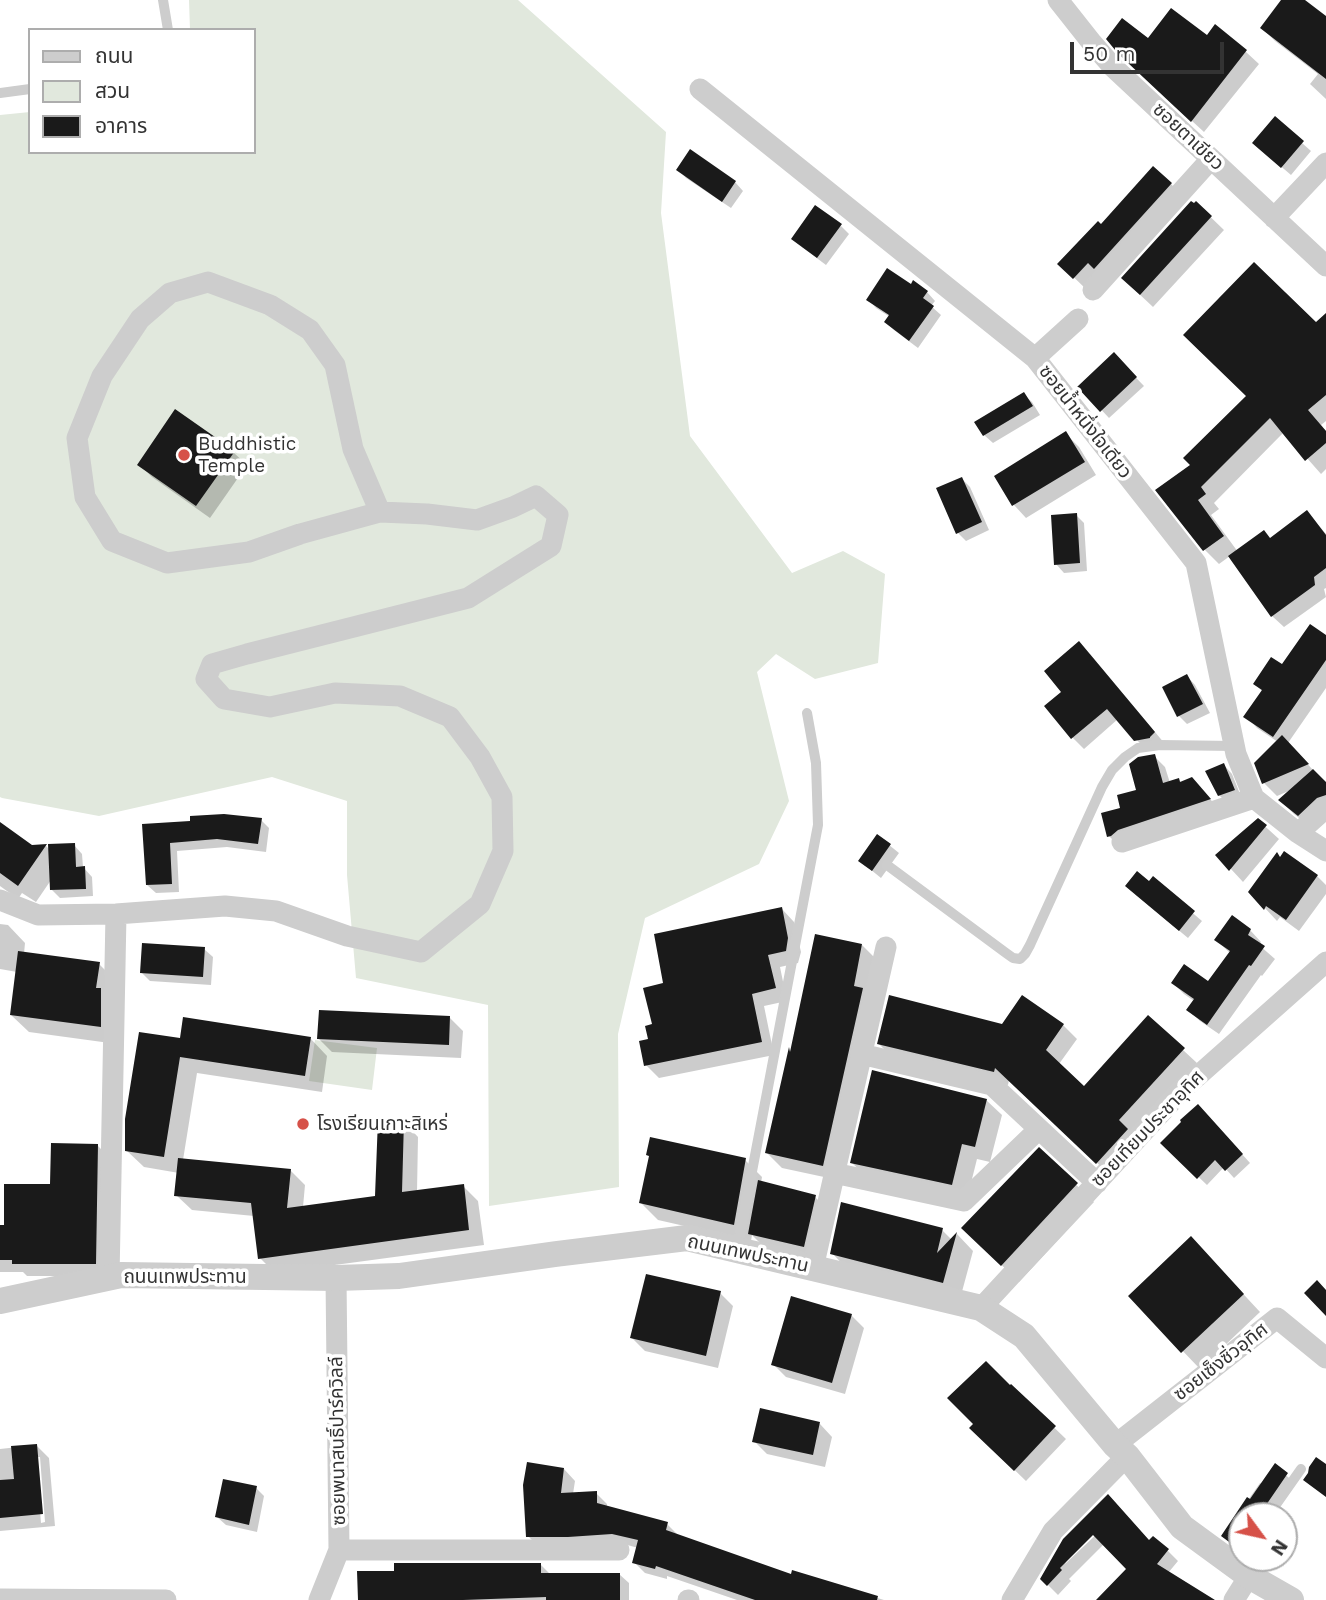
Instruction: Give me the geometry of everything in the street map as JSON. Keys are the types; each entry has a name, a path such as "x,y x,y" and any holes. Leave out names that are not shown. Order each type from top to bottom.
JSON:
{"street":[{"name":"ซอยตาเขียว","path":"1058,0 1114,66 1326,266"},
{"name":"ซอยน้ำหนึ่งใจเดียว","path":"700,89 1035,358 1196,563 1234,746 1254,798"},
{"path":"1093,290 1211,159"},
{"path":"1274,218 1326,163"},
{"path":"0,900 38,915 116,914 225,906 276,911 348,936 421,951 480,904 503,850 502,797 480,757 450,717 400,696 335,693 270,707 223,699 206,679 212,664 468,598 551,546 558,514 536,496 477,520 380,512 300,534 249,552 167,562 112,541 85,497 77,438 102,376 140,319 170,293 208,282 270,305 310,330 335,365 353,449 380,512"},
{"path":"1035,358 1078,319"},
{"path":"1122,842 1254,798 1298,833 1326,851"},
{"path":"1298,833 1326,808"},
{"path":"109,1278 116,914"},
{"path":"813,1268 886,947"},
{"name":"ซอยเทียมประชาอุทิศ","path":"981,1308 1183,1089 1326,962"},
{"path":"862,1054 992,1085 1097,1183"},
{"path":"834,1173 964,1201 1039,1129"},
{"name":"ถนนเทพประทาน","path":"0,1300 121,1275 336,1278 399,1276 687,1238 981,1308 1024,1336 1182,1527 1228,1557"},
{"name":"ซอยพนาสนธิ์ปาร์ควิลล์","path":"319,1600 339,1550 336,1278"},
{"name":"ซอยเซ็งซิ่วอุทิศ","path":"1121,1451 1277,1318 1326,1358"},
{"path":"1012,1600 1053,1531 1121,1451"},
{"path":"339,1550 619,1550"},
{"path":"1234,1600 1240,1572"},
{"name":"ถนนเทพประทาน","path":"1251,1572 1291,1600"},
{"path":"0,1599 166,1600"}],"lane":[{"path":"163,0 168,28"},
{"path":"0,93 28,89"},
{"path":"737,1250 818,825 817,764 807,713"},
{"path":"887,865 1013,958 1020,959 1031,945 1102,787 1112,770 1125,757 1138,748 1160,745 1234,746"},
{"path":"1278,1502 1301,1469"}],"green space":[{"path":"189,0 518,0 666,132 661,213 690,436 792,573 843,551 885,574 878,663 815,679 776,654 757,672 789,801 759,864 645,918 618,1034 619,1187 489,1206 488,1005 356,978 347,875 347,801 272,777 99,816 0,797 0,115 28,112 28,154 256,154 256,28 190,28"},
{"path":"315,1040 377,1048 372,1090 309,1081"}],"building":[{"path":"1281,0 1305,0 1326,16 1326,79 1260,28"},
{"path":"1171,8 1207,35 1215,24 1247,50 1191,122 1120,56 1106,39 1122,18 1148,38"},
{"path":"1275,116 1304,141 1281,168 1252,143"},
{"path":"690,149 736,181 722,202 676,170"},
{"path":"1153,166 1172,183 1094,269 1088,263 1073,279 1057,264 1098,221 1101,224"},
{"path":"1191,201 1196,201 1212,216 1140,295 1121,278"},
{"path":"815,205 842,224 817,258 791,239"},
{"path":"1254,262 1316,322 1326,313 1326,395 1308,410 1326,431 1326,443 1305,461 1270,418 1201,487 1206,494 1198,500 1224,536 1203,551 1155,490 1190,465 1183,458 1246,396 1183,335"},
{"path":"887,268 911,284 913,280 928,291 923,298 934,306 909,341 884,322 889,315 866,300"},
{"path":"1114,352 1137,377 1100,412 1077,387"},
{"path":"1024,392 1033,406 983,436 974,422"},
{"path":"175,409 235,451 196,506 137,465"},
{"path":"1066,431 1085,462 1012,506 994,476"},
{"path":"962,477 982,522 956,534 936,488"},
{"path":"1307,510 1326,535 1326,568 1314,577 1315,585 1271,617 1228,556 1264,530 1270,538"},
{"path":"1077,513 1080,563 1054,565 1051,515"},
{"path":"1310,624 1326,635 1326,660 1273,737 1243,717 1262,690 1253,684 1271,657 1282,664"},
{"path":"1079,641 1155,732 1150,738 1134,741 1107,709 1071,739 1044,706 1061,692 1044,671"},
{"path":"1187,674 1203,704 1177,717 1162,687"},
{"path":"1282,735 1309,764 1262,784 1254,763"},
{"path":"1155,754 1163,783 1179,778 1180,782 1192,777 1211,799 1118,830 1107,837 1101,813 1120,808 1117,795 1136,790 1129,764 1138,757"},
{"path":"1224,763 1235,790 1218,796 1205,771"},
{"path":"1313,769 1326,782 1326,795 1317,798 1298,816 1278,800"},
{"path":"224,814 262,818 258,844 217,839 170,843 172,884 146,885 142,824 190,821 190,816"},
{"path":"1258,818 1267,825 1229,871 1215,855"},
{"path":"0,822 32,845 47,844 18,886 0,873"},
{"path":"877,834 891,844 872,871 858,861"},
{"path":"75,843 76,867 85,866 86,889 50,890 48,844"},
{"path":"1284,851 1318,875 1286,920 1266,906 1264,910 1248,892 1277,852 1280,857"},
{"path":"1137,871 1149,881 1153,876 1195,911 1179,931 1125,886"},
{"path":"782,907 788,938 786,951 768,955 776,988 752,994 762,1042 644,1066 639,1041 648,1039 645,1026 652,1024 643,988 663,983 654,934"},
{"path":"1232,915 1251,929 1248,935 1265,946 1207,1025 1186,1010 1194,999 1171,983 1184,964 1208,981 1230,951 1214,940"},
{"path":"815,934 862,944 854,986 863,988 823,1166 765,1153"},
{"path":"142,943 205,947 203,977 140,973"},
{"path":"18,951 100,962 96,988 101,988 101,1027 10,1015"},
{"path":"889,995 1002,1024 1022,995 1064,1024 1046,1050 1084,1086 1148,1015 1185,1048 1119,1120 1128,1129 1096,1164 995,1068 994,1072 877,1044"},
{"path":"319,1010 450,1016 449,1045 317,1039"},
{"path":"183,1017 311,1037 305,1076 180,1057 164,1157 125,1151 125,1119 139,1032 180,1038"},
{"path":"872,1070 987,1099 975,1147 962,1144 952,1185 850,1163"},
{"path":"1198,1104 1243,1154 1225,1171 1215,1160 1197,1179 1160,1143"},
{"path":"378,1119 404,1120 402,1192 464,1184 469,1230 258,1259 251,1203 174,1196 178,1158 291,1169 287,1208 375,1196"},
{"path":"650,1137 746,1158 734,1225 639,1203 649,1156 646,1155"},
{"path":"51,1143 98,1144 96,1264 12,1264 12,1260 0,1260 0,1225 4,1225 4,1184 50,1184"},
{"path":"1039,1147 1078,1183 1001,1266 961,1228"},
{"path":"758,1180 816,1195 804,1247 748,1234"},
{"path":"841,1202 943,1228 937,1253 957,1232 943,1283 830,1254"},
{"path":"1191,1236 1244,1294 1181,1353 1128,1296"},
{"path":"646,1274 721,1291 706,1356 630,1338"},
{"path":"1317,1280 1326,1290 1326,1316 1304,1293"},
{"path":"791,1296 852,1314 832,1383 771,1365"},
{"path":"986,1361 1056,1426 1014,1471 969,1428 973,1424 947,1398"},
{"path":"760,1408 820,1422 813,1455 752,1442"},
{"path":"37,1444 43,1514 0,1518 0,1480 14,1479 11,1446"},
{"path":"1316,1457 1326,1464 1326,1497 1303,1480"},
{"path":"527,1462 564,1468 561,1493 597,1491 597,1503 668,1522 666,1530 791,1574 792,1570 878,1596 877,1600 755,1600 656,1566 655,1569 632,1563 638,1540 612,1534 526,1537 523,1485"},
{"path":"1275,1463 1288,1473 1268,1502 1244,1502 1247,1497 1250,1499"},
{"path":"223,1479 257,1486 249,1525 215,1517"},
{"path":"1108,1494 1149,1540 1153,1536 1169,1549 1157,1564 1215,1600 1096,1600 1126,1569 1093,1535 1060,1568 1062,1570 1047,1586 1040,1579 1063,1539"},
{"path":"1228,1526 1228,1541 1221,1536"},
{"path":"394,1563 541,1563 541,1573 620,1573 620,1600 546,1600 546,1597 358,1600 357,1571 394,1571"}],"place":[{"name":"Buddhistic Temple","path":"184,455"},
{"name":"โรงเรียนเกาะสิเหร่","path":"303,1124"}]}
